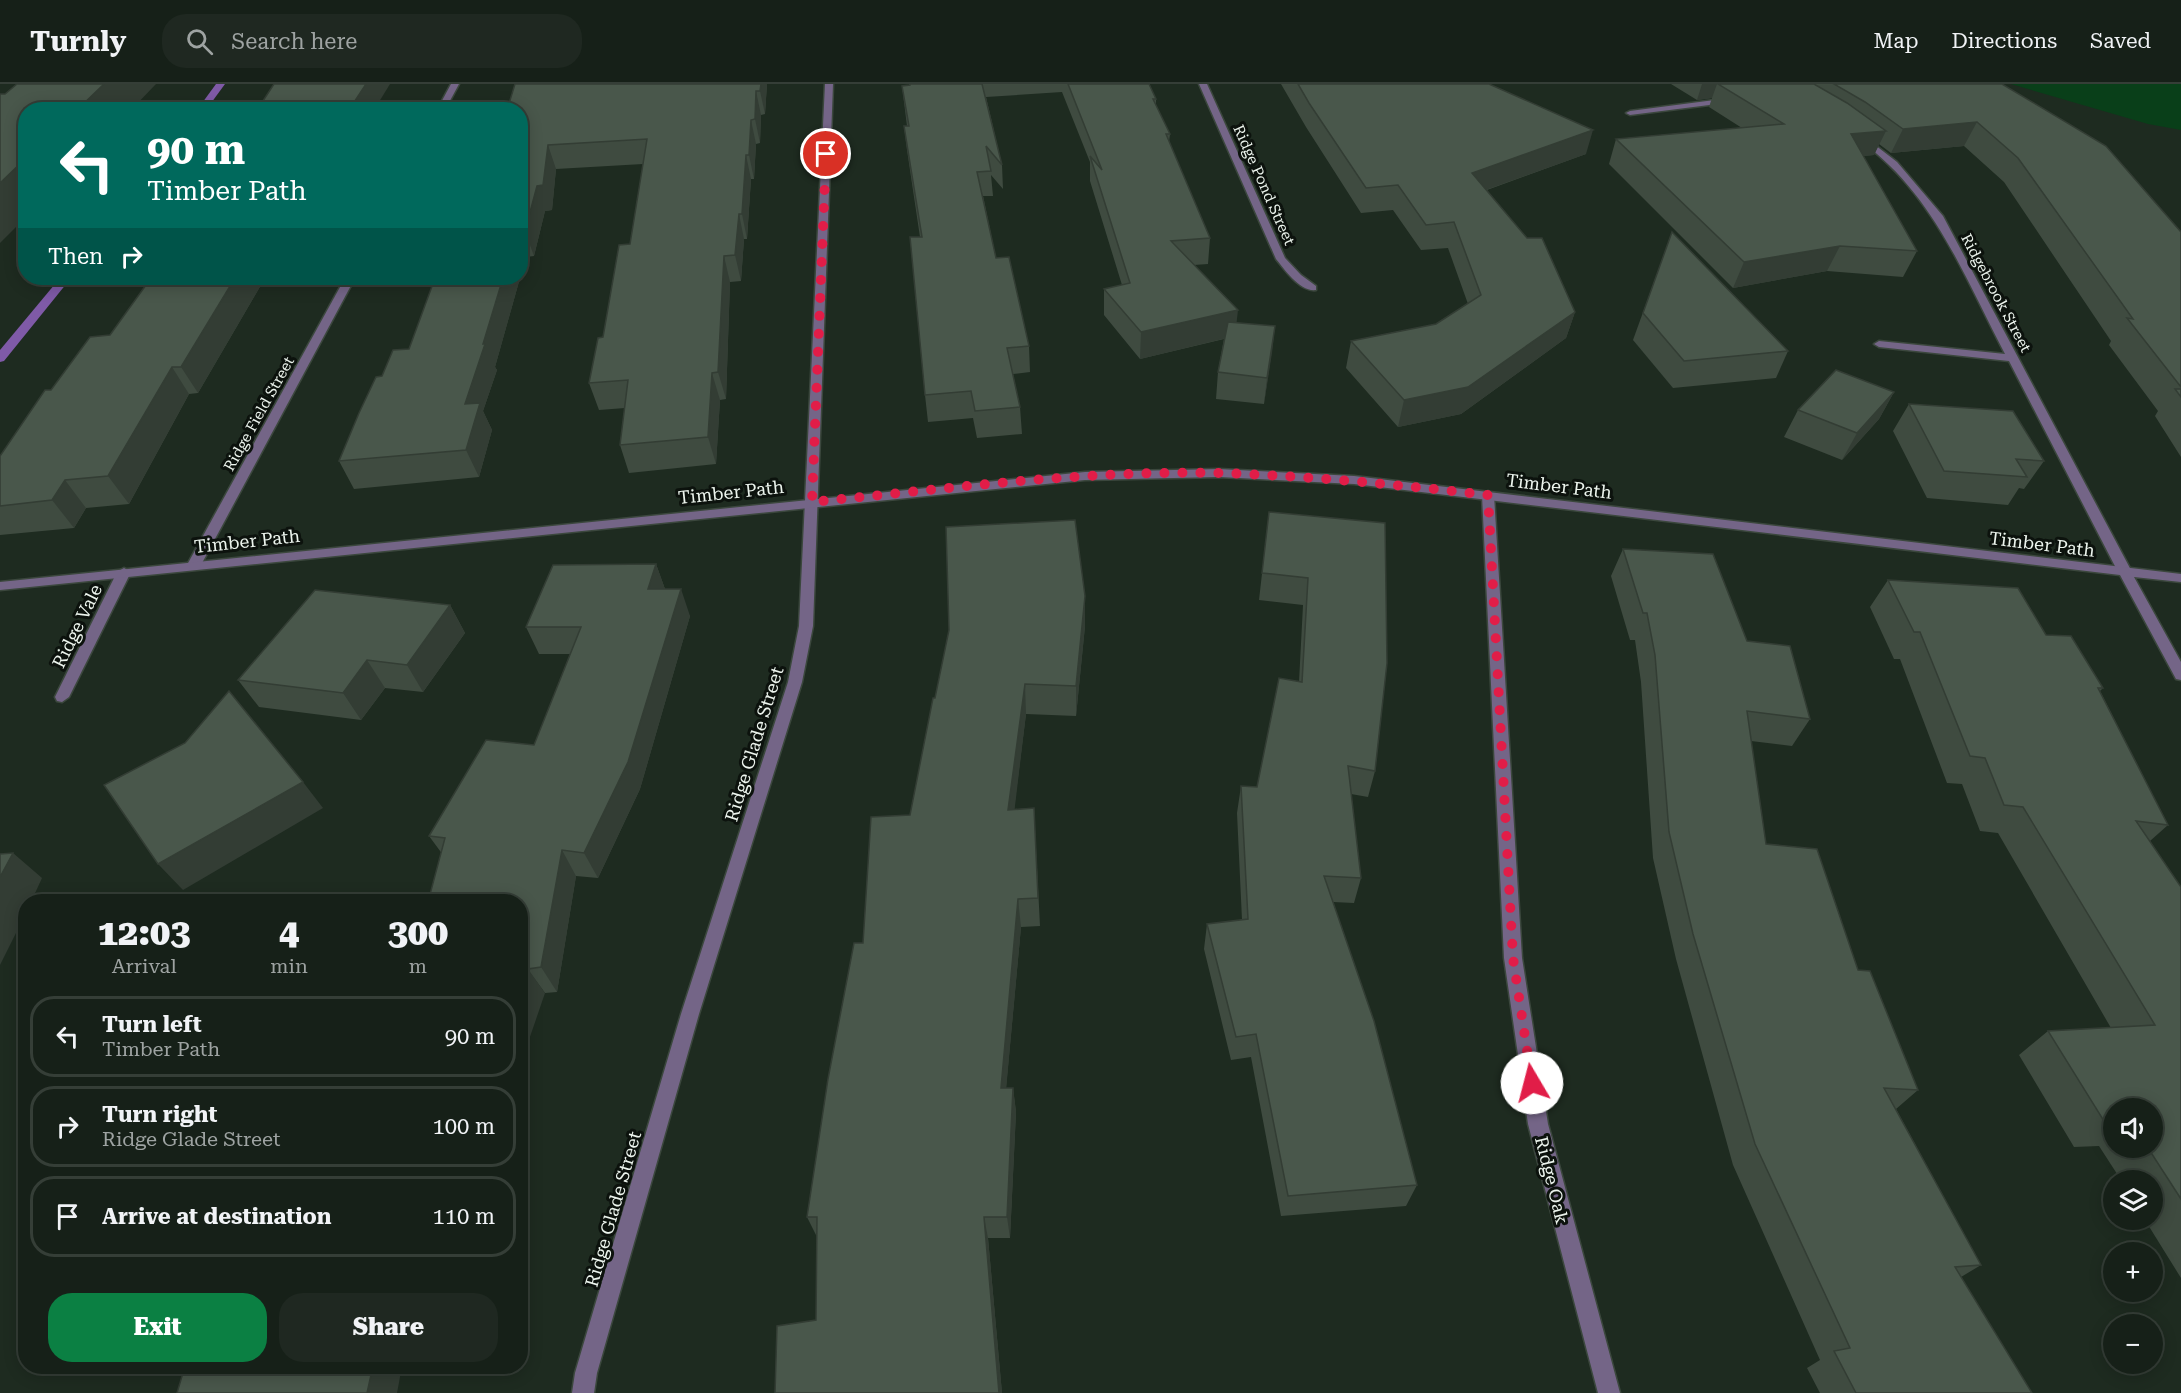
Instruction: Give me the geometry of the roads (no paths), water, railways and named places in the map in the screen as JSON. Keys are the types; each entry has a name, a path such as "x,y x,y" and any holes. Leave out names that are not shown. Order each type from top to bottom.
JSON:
{"street":[{"path":"445,102 455,84"},
{"name":"Ridge Glade Street","path":"583,1393 586,1373 690,1014 795,682 806,626 829,84"},
{"name":"Ridge Pond Street","path":"1203,84 1281,259 1297,277 1312,288"},
{"path":"1630,112 1744,98"},
{"name":"Ridgebrook Street","path":"1850,130 1893,162 1914,183 1938,216 2124,572 2181,675"},
{"name":"Ridge Field Street","path":"194,565 346,285"},
{"path":"1879,344 2014,358"},
{"name":"Timber Path","path":"0,586 1085,476 1219,473 1354,480 2181,578"},
{"name":"Ridge Oak","path":"1488,495 1513,958 1538,1124 1609,1393"},
{"name":"Ridge Vale","path":"62,697 124,572"}],"waterway":[{"path":"207,102 221,84"},
{"path":"0,358 59,285"}]}
